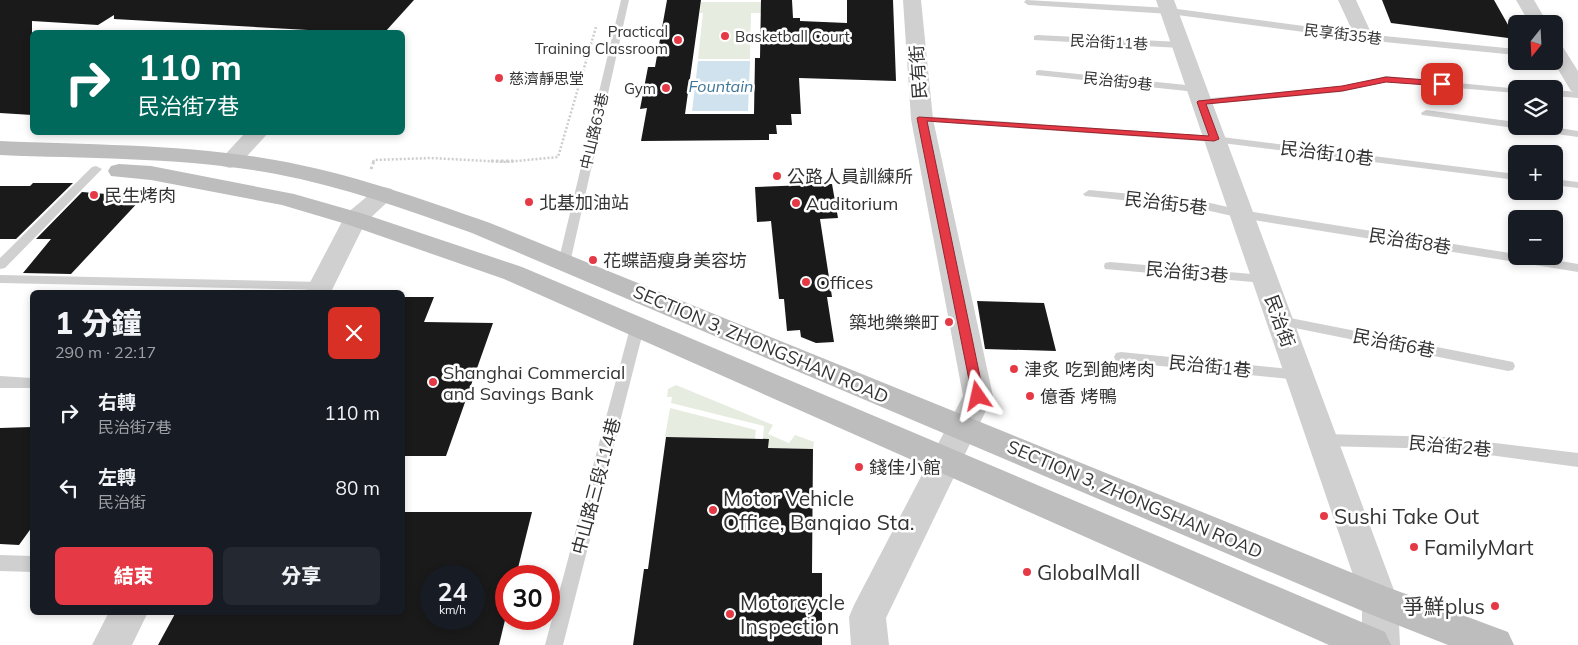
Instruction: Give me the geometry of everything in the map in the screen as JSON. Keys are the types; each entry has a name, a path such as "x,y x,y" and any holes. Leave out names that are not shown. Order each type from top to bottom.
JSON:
{"main road":[{"name":"SECTION 3, ZHONGSHAN ROAD","path":"0,148 188,156 276,167 374,191 480,228 564,262 1380,601 1495,645"},
{"name":"SECTION 3, ZHONGSHAN ROAD","path":"0,165 151,173 286,199 355,218 513,273 1372,645"}],"street":[{"name":"民有街","path":"870,645 866,617 978,396 922,118 912,0"},
{"path":"1347,0 1364,37"},
{"path":"1524,0 1533,15"},
{"name":"民治街","path":"1167,6 1380,601 1381,645"},
{"path":"1563,64 1578,87"},
{"path":"230,161 256,135"},
{"path":"320,290 355,218 374,191"},
{"path":"111,645 128,615"}],"lane":[{"name":"中山路63巷","path":"564,262 625,0"},
{"name":"民享街35巷","path":"1028,2 1167,6 1364,37 1508,51"},
{"name":"民治街11巷","path":"1037,38 1181,45"},
{"name":"民治街9巷","path":"1039,74 1199,96 1342,89 1386,79 1508,89"},
{"path":"1563,94 1578,95"},
{"path":"1426,113 1508,124"},
{"name":"民治街10巷","path":"922,118 1214,139 1508,176"},
{"path":"1563,132 1578,134"},
{"path":"0,264 63,204 96,169"},
{"path":"1563,184 1578,186"},
{"name":"民治街5巷","path":"1089,194 1197,204 1241,214"},
{"name":"民治街8巷","path":"1241,214 1578,268"},
{"name":"民治街3巷","path":"1110,266 1264,279"},
{"path":"0,279 320,290"},
{"name":"民治街6巷","path":"1280,321 1508,366"},
{"name":"中山路三段114巷","path":"554,645 637,328"},
{"name":"民治街1巷","path":"1121,357 1299,375"},
{"path":"0,382 30,383"},
{"name":"民治街2巷","path":"1322,440 1445,444 1578,460"},
{"path":"0,562 30,564"}],"path":[{"path":"374,191 374,160 431,158 506,162 558,157 599,18"}],"shaded area":[{"name":"Basketball Court","path":"701,2 761,2 761,13 751,13 750,59 698,59 703,13 700,13"},
{"path":"676,385 773,425 768,434 789,443 795,435 814,442 813,449 768,448 769,439 763,439 764,426 671,403 672,397 667,397 668,389"},
{"path":"670,408 756,430 755,439 665,437"}],"water":[{"name":"Fountain","path":"698,61 750,61 748,111 692,111"}],"building":[{"path":"0,0 414,0 387,30 308,30 114,19 114,15 98,25 32,21 32,30 30,30 30,115 0,113"},
{"path":"667,0 701,0 685,114 754,114 755,58 760,58 761,0 792,0 793,18 800,18 800,21 847,23 847,0 893,0 896,81 799,78 801,114 791,114 792,125 776,125 777,134 769,134 769,140 641,141 647,108 640,109 648,67 655,67"},
{"path":"1382,0 1494,0 1508,25 1508,38 1391,23"},
{"path":"33,183 73,183 16,239 0,239 0,186 30,186"},
{"name":"Offices","path":"832,184 838,218 820,219 832,297 827,297 834,342 816,343 801,337 800,330 787,331 784,299 779,299 771,221 757,222 755,187"},
{"path":"82,192 143,197 71,274 23,273 51,239 36,239"},
{"path":"405,297 434,297 424,322 493,323 446,456 405,456"},
{"path":"977,301 1044,303 1056,351 985,349"},
{"path":"30,427 30,530 19,545 0,544 0,428"},
{"name":"Motor Vehicle Office, Banqiao Sta.","path":"666,437 769,439 768,448 813,449 812,573 822,573 822,645 633,645 644,569 648,569"},
{"path":"405,512 532,512 519,565 495,565 495,630 503,630 499,645 158,645 174,615 405,615"}],"place":[{"name":"Basketball Court","path":"725,36"},
{"name":"Practical Training Classroom","path":"678,40"},
{"name":"慈濟靜思堂","path":"499,78"},
{"name":"Gym","path":"666,88"},
{"name":"公路人員訓練所","path":"777,176"},
{"name":"民生烤肉","path":"94,195"},
{"name":"北基加油站","path":"529,202"},
{"name":"Auditorium","path":"796,203"},
{"name":"花蝶語瘦身美容坊","path":"593,260"},
{"name":"Offices","path":"806,282"},
{"name":"築地樂樂町","path":"949,322"},
{"name":"津炙 吃到飽烤肉","path":"1014,369"},
{"name":"Shanghai Commercial and Savings Bank","path":"433,382"},
{"name":"億香 烤鴨","path":"1030,396"},
{"name":"錢佳小館","path":"859,467"},
{"name":"Motor Vehicle Office, Banqiao Sta.","path":"713,510"},
{"name":"Sushi Take Out","path":"1324,516"},
{"name":"FamilyMart","path":"1414,547"},
{"name":"GlobalMall","path":"1027,572"},
{"name":"爭鮮plus","path":"1495,606"},
{"name":"Motorcycle Inspection","path":"730,614"}],"route":[{"path":"978,396 922,118 1214,139 1201,102 1342,89 1386,79 1442,84"}]}
